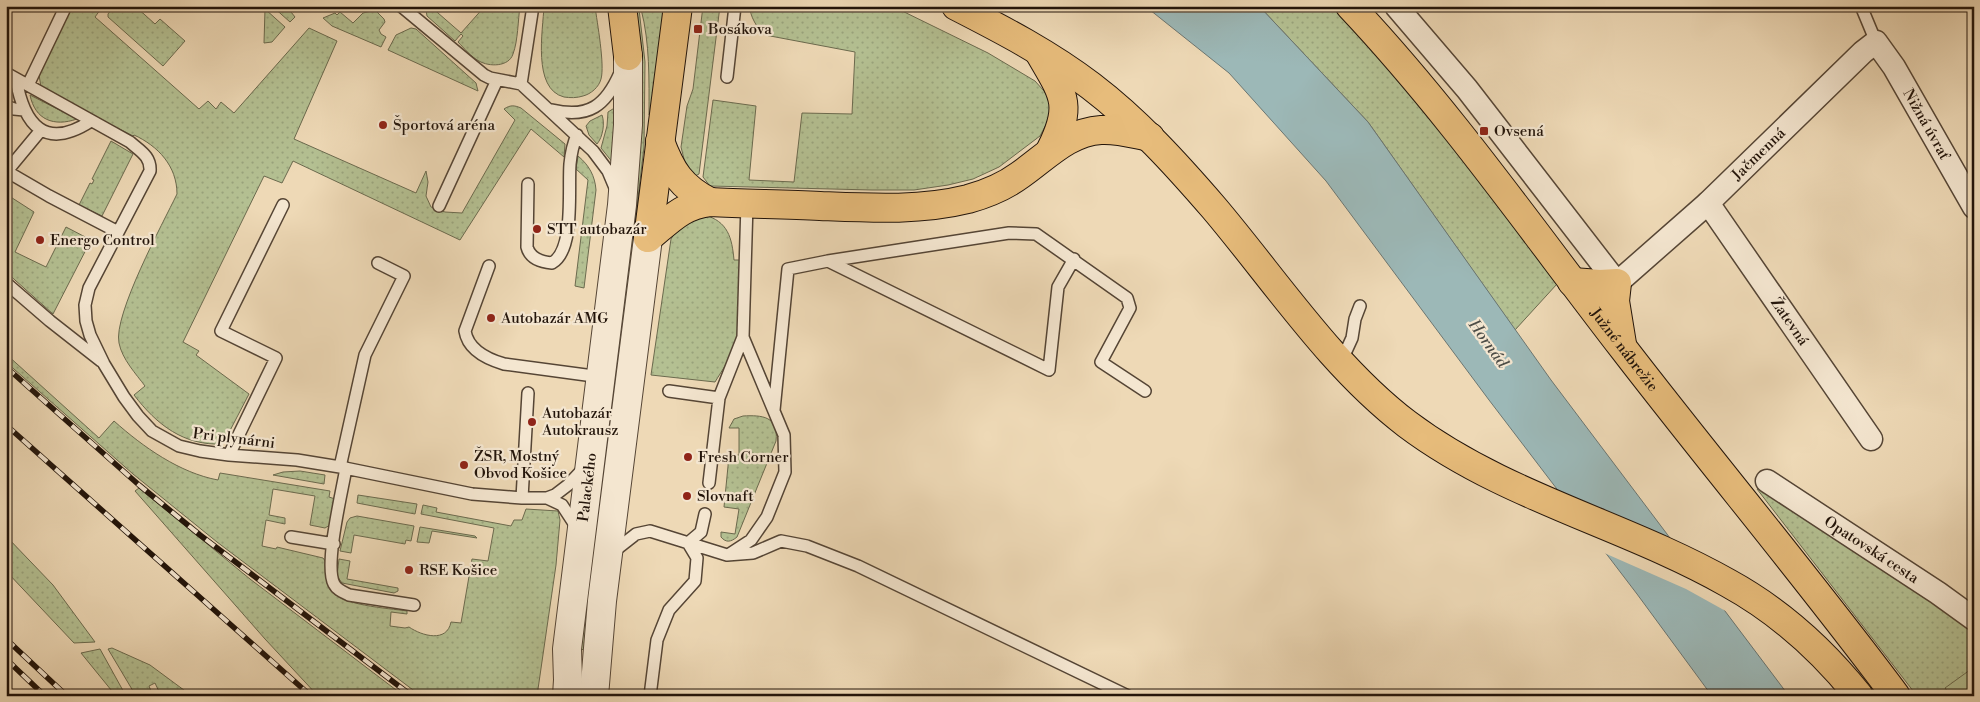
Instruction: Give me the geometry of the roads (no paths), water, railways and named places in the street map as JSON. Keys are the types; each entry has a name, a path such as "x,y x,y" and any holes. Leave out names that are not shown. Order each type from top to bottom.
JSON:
{"main road":[{"path":"622,6 628,56"},
{"path":"648,238 678,6"},
{"path":"956,6 1038,50 1091,86 1150,137 1215,209 1341,362 1369,391 1407,424 1468,463 1508,485 1650,545 1709,573 1752,598 1828,659 1859,696"},
{"name":"Južné nábrežie","path":"1350,6 1451,124 1623,349 1810,582 1896,696"},
{"path":"1038,50 1055,79 1062,94 1064,105 1062,128 1051,149"},
{"path":"648,238 686,208 710,202 891,208 949,203 988,192 1004,185 1019,176 1051,149 1080,135 1101,130 1119,131 1150,137"},
{"path":"660,140 671,166 684,185 710,202"},
{"path":"1572,282 1616,283 1615,301 1623,349"}],"street":[{"path":"1396,6 1461,81 1616,283"},
{"name":"Jačmenná","path":"1616,283 1708,203 1856,59 1876,42"},
{"name":"Nižná úvrať","path":"1876,42 1894,66 1974,207"},
{"name":"Palackého","path":"567,696 567,650 622,206 628,125 628,56"},
{"name":"Žatevná","path":"1708,203 1871,439"},
{"name":"Palackého","path":"594,696 608,556 648,238"},
{"name":"Opatovská cesta","path":"1768,481 1938,592 1974,619"},
{"name":"Palackého","path":"554,696 557,677 567,650"}],"lane":[{"path":"400,6 475,69 497,80 522,84 552,110 602,161 615,186 622,206"},
{"path":"522,84 533,6"},
{"path":"727,77 735,6"},
{"path":"1861,6 1876,42"},
{"path":"28,86 64,10"},
{"path":"552,110 575,113 600,104 613,90 628,56"},
{"path":"11,76 28,86 91,121 79,129 65,133 51,134 41,130 32,122 24,110 11,76"},
{"path":"439,206 497,80"},
{"path":"6,106 24,110"},
{"name":"Pri plynárni","path":"91,121 130,142 150,163 150,171 89,288 86,296 86,320 90,335 104,364 124,397 152,431 179,446 200,451 298,460 343,467 472,494 547,498"},
{"path":"41,130 7,171 48,196 118,232"},
{"path":"528,184 528,253 537,260 552,264 562,254 565,240 570,162 572,146 577,135"},
{"path":"709,483 719,398 743,337 747,204"},
{"path":"229,455 276,358 221,331 283,205"},
{"path":"774,410 788,269 828,261 1009,234 1036,234 1127,298 1130,308 1101,362 1146,391"},
{"path":"828,261 1048,370 1058,287 1074,260"},
{"path":"378,264 404,276 365,355 343,467 331,573 334,584 340,590 369,599 414,605"},
{"path":"489,266 465,331 466,339 473,347 492,360 504,364 601,378"},
{"path":"6,283 104,364"},
{"path":"1341,362 1352,338 1355,319 1360,306"},
{"path":"727,556 751,540 767,517 785,472 784,435 743,337"},
{"path":"669,391 719,398"},
{"path":"522,498 528,393"},
{"path":"547,498 555,496 568,485 590,460"},
{"path":"547,498 557,502 566,510 581,536"},
{"path":"688,543 701,532 705,514"},
{"path":"608,556 629,539 643,531 656,532 727,556 753,553 781,541 807,546 858,566 1128,696"},
{"path":"291,537 334,544"},
{"path":"650,696 657,640 669,610 695,581 697,558 688,543"}],"water":[{"name":"Hornád","path":"1145,6 1259,6 1368,122 1551,380 1789,696 1712,696 1326,181 1229,73"}],"railway":[{"path":"6,367 139,485 200,535 412,696"},
{"path":"6,425 311,696"},
{"path":"6,639 67,696"},
{"path":"6,659 45,696"}],"place":[{"name":"Bosákova","path":"698,29"},
{"name":"Športová aréna","path":"383,125"},
{"name":"Ovsená","path":"1484,131"},
{"name":"STT autobazár","path":"537,229"},
{"name":"Energo Control","path":"40,240"},
{"name":"Autobazár AMG","path":"491,318"},
{"name":"Autobazár Autokrausz","path":"532,422"},
{"name":"Fresh Corner","path":"688,457"},
{"name":"ŽSR, Mostný Obvod Košice","path":"464,465"},
{"name":"Slovnaft","path":"687,496"},
{"name":"RSE Košice","path":"409,570"}]}
